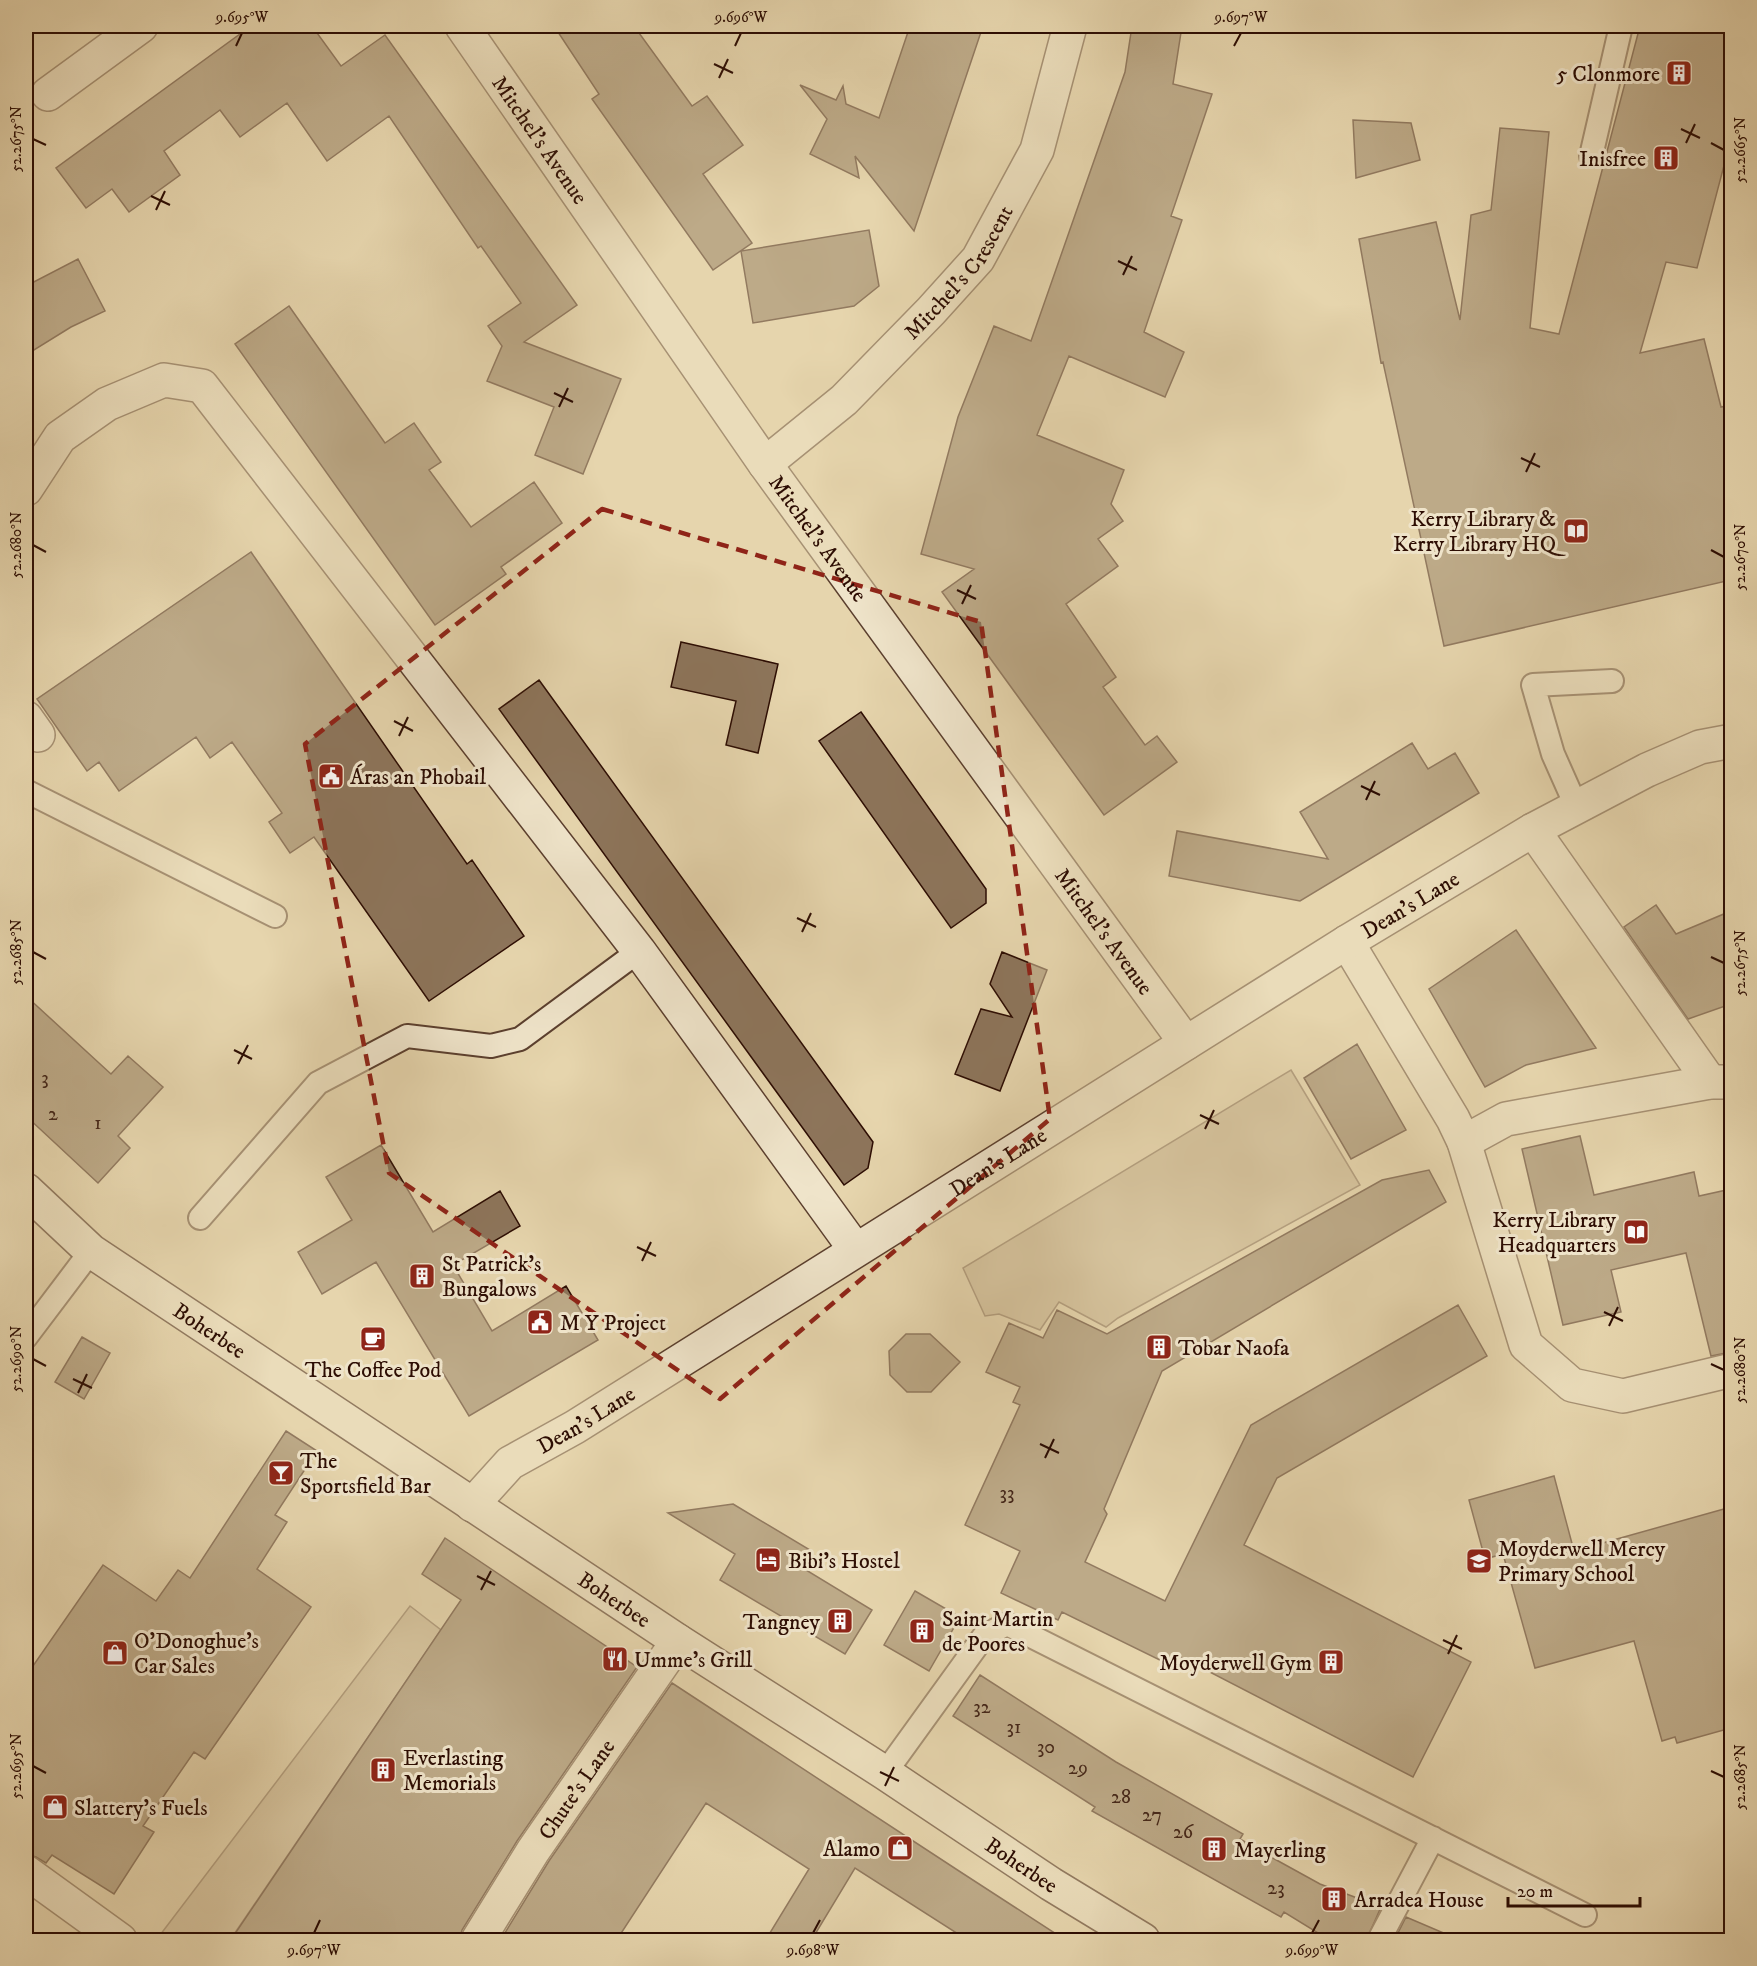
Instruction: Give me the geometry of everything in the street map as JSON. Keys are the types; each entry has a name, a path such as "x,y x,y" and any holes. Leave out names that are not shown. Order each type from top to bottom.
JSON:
{"street":[{"path":"48,94 141,26"},
{"name":"Mitchel's Avenue","path":"462,26 765,464 1186,1043"},
{"name":"Mitchel's Crescent","path":"765,464 844,400 978,259 1037,150 1070,26"},
{"path":"26,489 60,437 107,404 164,380 202,386 639,951 855,1249"},
{"name":"Dean's Lane","path":"472,1505 510,1463 575,1426 1347,942 1533,830 1647,770 1700,747 1731,741"},
{"path":"1464,1142 1506,1119 1720,1082 1533,830"},
{"path":"1347,942 1453,1119 1464,1142 1526,1345 1572,1385 1623,1396 1731,1370"},
{"name":"Boherbee","path":"26,1190 91,1251 678,1641 885,1773 1051,1884 1143,1941"},
{"name":"Chute's Lane","path":"478,1941 533,1851 678,1641"},
{"path":"26,1872 120,1941"}],"lane":[{"path":"1591,156 1621,26"},
{"path":"1577,808 1553,754 1533,686 1612,681"},
{"path":"26,791 274,916"},
{"path":"200,1218 318,1083 407,1036 491,1046 520,1039 639,951"},
{"path":"26,1337 91,1251"},
{"path":"885,1773 984,1636 1007,1624 1585,1915"},
{"path":"1379,1941 1433,1838"}],"highlighted area":[{"path":"602,509 981,622 1050,1119 720,1399 389,1173 305,744"}],"shaded area":[{"path":"1291,1070 1360,1185 1118,1318 1106,1327 1059,1302 1040,1330 999,1314 985,1316 963,1268"},
{"path":"410,1606 441,1630 230,1940 157,1939"}],"building":[{"path":"251,26 312,26 341,66 385,35 577,305 524,342 621,379 583,474 535,455 554,407 487,381 502,346 488,326 521,303 481,246 478,248 389,116 327,161 287,103 240,137 220,110 164,151 180,175 129,212 112,189 86,208 56,168"},
{"path":"554,26 634,26 692,106 707,96 743,145 703,174 752,243 713,270 592,99 599,94"},
{"path":"910,26 983,26 914,231 855,156 859,178 810,154 827,119 800,85 836,100 843,86 846,104 879,118"},
{"path":"1132,26 1182,26 1173,84 1212,94 1171,216 1182,220 1144,332 1184,352 1165,397 1069,356 1037,435 1124,470 1111,504 1123,521 1098,539 1118,566 1066,604 1116,677 1103,687 1145,745 1157,736 1177,762 1104,815 942,592 974,569 921,554 958,417 994,326 1031,341 1125,72"},
{"path":"1640,26 1731,26 1731,139 1697,268 1666,262 1640,353 1704,339 1721,407 1731,405 1731,580 1444,646 1383,362 1381,363 1359,239 1436,222 1460,320 1471,215 1491,210 1500,128 1549,132 1530,328 1559,334"},
{"path":"1353,120 1411,123 1420,160 1356,178"},
{"path":"869,230 879,286 854,306 753,323 741,251"},
{"path":"78,259 105,311 71,327 26,355 26,286"},
{"path":"289,306 385,443 414,423 441,462 429,470 471,527 534,482 562,523 501,567 506,574 435,625 235,344"},
{"name":"Áras an Phobail","path":"251,552 467,864 472,860 524,936 429,1001 314,837 290,853 269,822 282,813 232,742 210,758 196,737 119,791 99,762 87,771 37,699"},
{"path":"681,642 778,664 758,753 726,745 736,701 671,687"},
{"path":"539,680 873,1142 868,1168 844,1185 499,709"},
{"path":"861,712 986,889 986,903 951,928 819,741"},
{"path":"1412,743 1428,769 1455,753 1479,793 1300,901 1169,876 1177,831 1328,859 1300,812"},
{"path":"1656,905 1676,934 1731,911 1731,1004 1688,1019 1624,927"},
{"path":"1516,930 1596,1048 1526,1065 1485,1087 1429,989"},
{"path":"1002,952 1047,970 1000,1091 955,1074 981,1009 1012,1017 990,984"},
{"path":"26,996 111,1074 128,1056 163,1087 118,1136 130,1148 98,1183 26,1116"},
{"path":"1357,1044 1406,1130 1351,1159 1304,1078"},
{"name":"Kerry Library Headquarters","path":"1580,1136 1594,1195 1694,1172 1699,1196 1731,1189 1731,1352 1711,1356 1686,1253 1611,1270 1621,1312 1563,1325 1522,1149"},
{"name":"St Patrick's Bungalows","path":"381,1145 433,1232 500,1191 520,1226 453,1265 492,1331 566,1286 598,1340 469,1416 376,1262 322,1294 298,1252 352,1220 326,1177"},
{"path":"1429,1170 1446,1202 1162,1371 1104,1509 1107,1514 1085,1562 1165,1601 1251,1425 1458,1305 1487,1356 1277,1478 1244,1545 1471,1662 1413,1777 1177,1655 1172,1666 1062,1612 1058,1620 1001,1593 1020,1551 965,1525 1020,1405 1013,1402 1020,1387 986,1372 1009,1323 1043,1338 1057,1310 1107,1334 1382,1180"},
{"path":"906,1334 930,1334 960,1362 931,1392 907,1392 890,1375 889,1351"},
{"path":"82,1337 110,1353 84,1399 55,1382"},
{"path":"286,1431 317,1451 275,1515 287,1522 257,1569 311,1607 205,1759 194,1752 143,1826 154,1832 114,1894 52,1855 46,1863 26,1854 26,1676 103,1565 156,1601 178,1570 190,1578"},
{"path":"1554,1476 1574,1551 1731,1507 1731,1728 1677,1743 1675,1737 1662,1741 1634,1641 1535,1668 1503,1554 1485,1559 1469,1500"},
{"path":"733,1504 810,1550 801,1567 872,1610 845,1654 720,1580 735,1554 668,1513"},
{"path":"445,1538 637,1667 517,1841 462,1930 459,1941 230,1941 461,1600 422,1574"},
{"name":"Saint Martin de Poores","path":"915,1591 960,1617 929,1671 884,1645"},
{"path":"980,1675 1116,1762 1243,1834 1240,1839 1271,1857 1320,1884 1381,1907 1366,1941 1331,1941 1284,1912 1281,1917 1092,1811 1095,1807 953,1716"},
{"path":"672,1683 1067,1941 969,1941 855,1868 811,1941 765,1941 809,1869 706,1803 616,1941 500,1941 549,1861"},
{"path":"1406,1917 1460,1940 1460,1941 1394,1941"}],"place":[{"name":"5 Clonmore","path":"1679,73"},
{"name":"Inisfree","path":"1666,158"},
{"name":"Kerry Library & Kerry Library HQ","path":"1576,531"},
{"name":"Áras an Phobail","path":"331,776"},
{"name":"Kerry Library Headquarters","path":"1636,1232"},
{"name":"St Patrick's Bungalows","path":"422,1276"},
{"name":"M Y Project","path":"540,1322"},
{"name":"The Coffee Pod","path":"373,1339"},
{"name":"Tobar Naofa","path":"1159,1347"},
{"name":"The Sportsfield Bar","path":"281,1473"},
{"name":"Bibi's Hostel","path":"768,1560"},
{"name":"Moyderwell Mercy Primary School","path":"1479,1561"},
{"name":"Tangney","path":"840,1621"},
{"name":"Saint Martin de Poores","path":"922,1631"},
{"name":"O'Donoghue's Car Sales","path":"115,1653"},
{"name":"Umme's Grill","path":"615,1659"},
{"name":"Moyderwell Gym","path":"1331,1662"},
{"name":"Everlasting Memorials","path":"383,1770"},
{"name":"Slattery's Fuels","path":"55,1807"},
{"name":"Alamo","path":"900,1848"},
{"name":"Mayerling","path":"1214,1849"},
{"name":"Arradea House","path":"1334,1899"}]}
